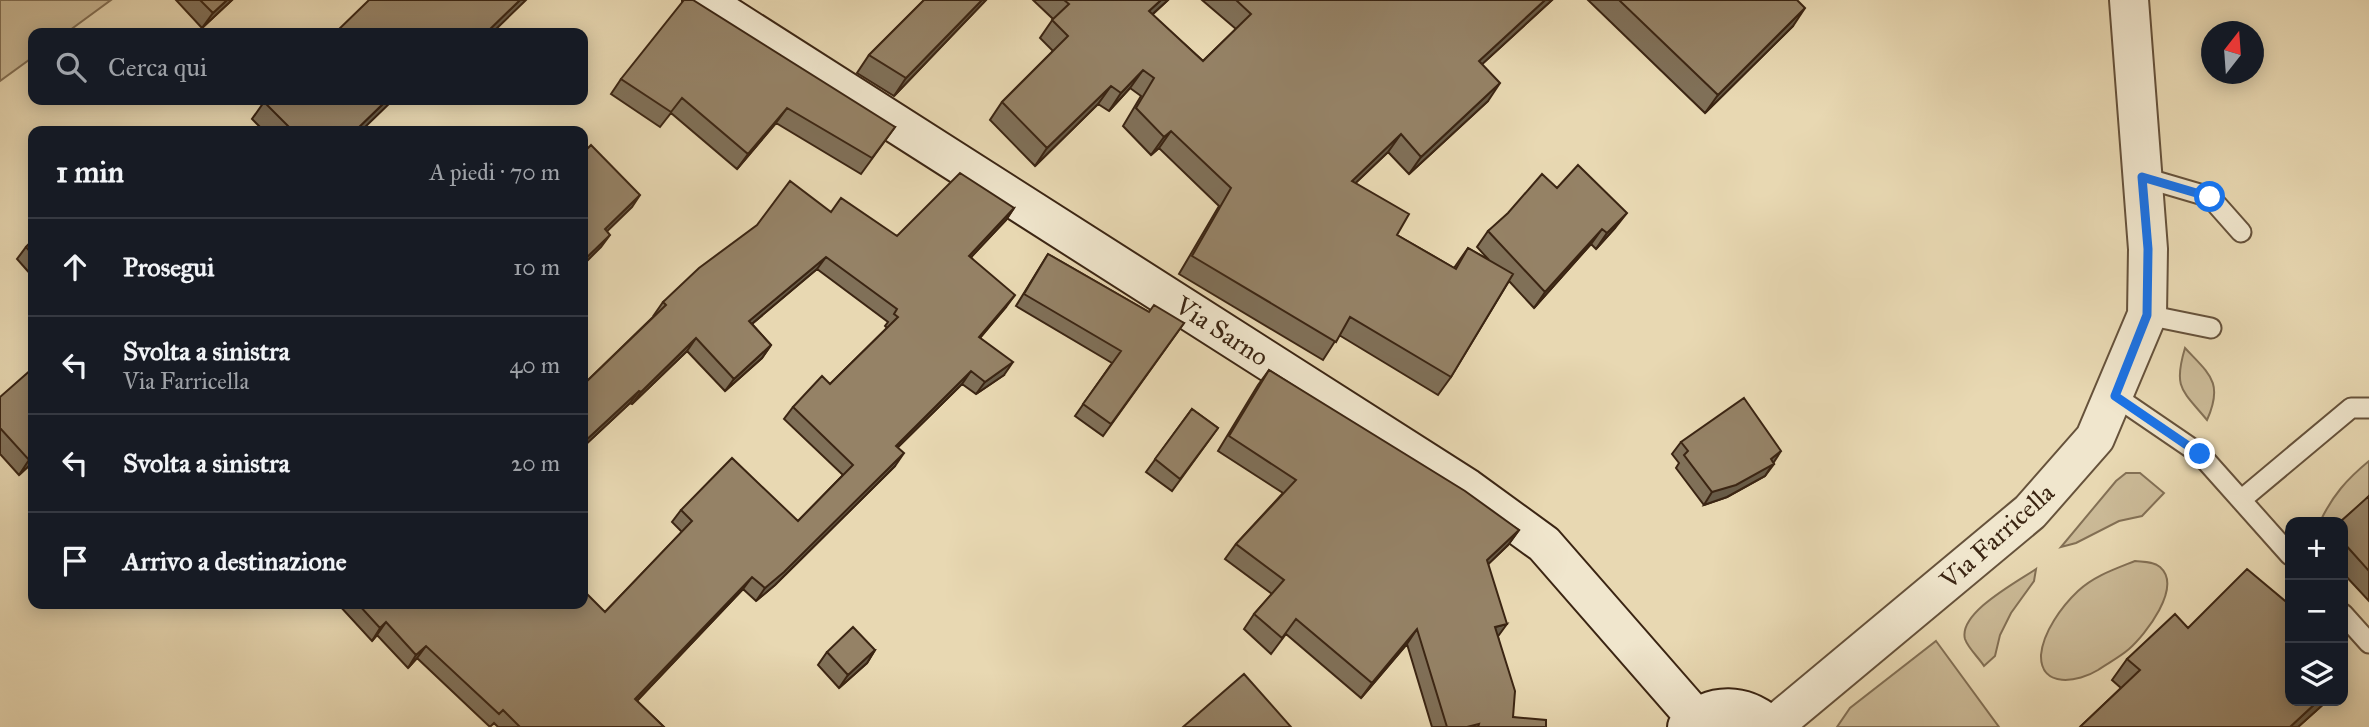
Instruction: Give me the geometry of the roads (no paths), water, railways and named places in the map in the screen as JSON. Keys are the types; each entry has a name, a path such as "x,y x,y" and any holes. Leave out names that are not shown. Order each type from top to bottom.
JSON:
{"main road":[{"name":"Via Sarno","path":"702,0 808,65 1467,488 1544,544 1692,722"},
{"name":"Via Farricella","path":"1772,727 2030,512 2095,438 2147,315 2148,249 2129,0"},
{"path":"1692,722 1711,710 1727,707 1744,709 1759,716 1772,727"}],"lane":[{"path":"2142,177 2210,197 2241,232"},
{"path":"2147,315 2211,328"},
{"path":"2115,396 2200,454 2285,549"},
{"path":"2241,500 2351,408 2369,408"},
{"path":"2348,620 2369,643"}]}
